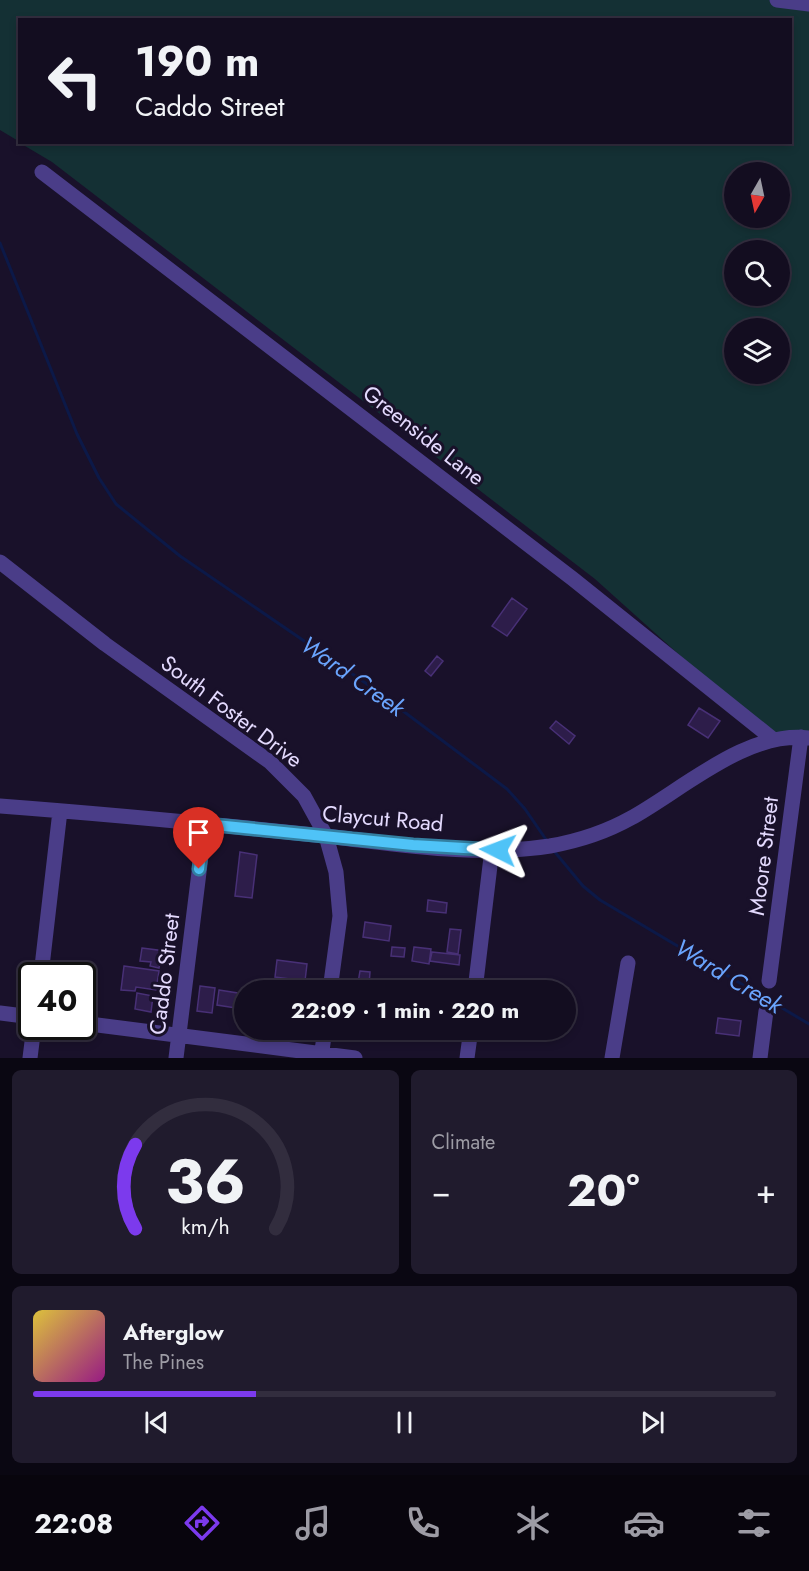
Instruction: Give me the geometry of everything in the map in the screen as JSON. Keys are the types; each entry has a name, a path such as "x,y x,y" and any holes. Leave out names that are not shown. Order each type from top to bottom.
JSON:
{"street":[{"path":"777,0 809,3"},
{"name":"Greenside Lane","path":"42,172 573,579 774,740"},
{"name":"South Foster Drive","path":"0,562 105,644 270,762 304,796 326,836 336,872 340,916 331,980"},
{"name":"Claycut Road","path":"0,806 413,845 527,849 573,841 630,819 737,753 774,740 805,737"},
{"name":"Moore Street","path":"769,981 805,737"},
{"path":"43,962 60,811"},
{"name":"Caddo Street","path":"176,1058 205,824"},
{"path":"477,980 492,849"},
{"path":"612,1058 628,963"},
{"path":"760,1058 766,1011"},
{"path":"0,1013 18,1015"},
{"path":"96,1025 321,1056 355,1058"},
{"path":"30,1058 32,1040"},
{"path":"321,1056 323,1040"},
{"path":"467,1058 469,1040"}],"green space":[{"path":"0,0 772,0 809,4 809,743 774,740 595,579 52,162 22,144 792,144 792,18 18,18 18,141 0,130"}],"building":[{"path":"512,598 527,609 507,636 492,626"},
{"path":"437,656 443,661 431,676 425,671"},
{"path":"699,708 720,721 708,738 688,725"},
{"path":"556,721 575,736 569,744 550,728"},
{"path":"240,852 257,855 252,898 235,896"},
{"path":"428,900 447,903 446,913 427,911"},
{"path":"365,922 391,926 389,941 363,937"},
{"path":"450,929 461,930 458,954 447,952"},
{"path":"392,947 405,948 404,957 391,956"},
{"path":"414,947 431,949 429,964 412,961"},
{"path":"142,948 165,951 163,963 160,963 159,968 150,966 151,962 140,961"},
{"path":"432,952 460,955 459,965 430,961"},
{"path":"277,960 307,964 305,980 275,977"},
{"path":"124,966 159,971 156,990 136,987 135,991 121,990"},
{"path":"360,971 370,972 369,980 358,980"},
{"path":"200,986 215,988 212,1013 197,1011"},
{"path":"219,990 234,992 234,1008 217,1005"},
{"path":"137,993 153,996 151,1012 135,1009"},
{"path":"718,1018 741,1021 739,1036 716,1033"}],"waterway":[{"name":"Ward Creek","path":"0,243 77,434 99,478 116,504 180,556 367,684 507,789 525,809 547,841"},
{"name":"Ward Creek","path":"554,851 583,886 600,900 809,1024"}],"route":[{"path":"199,869 205,824 413,845 498,850"}]}
